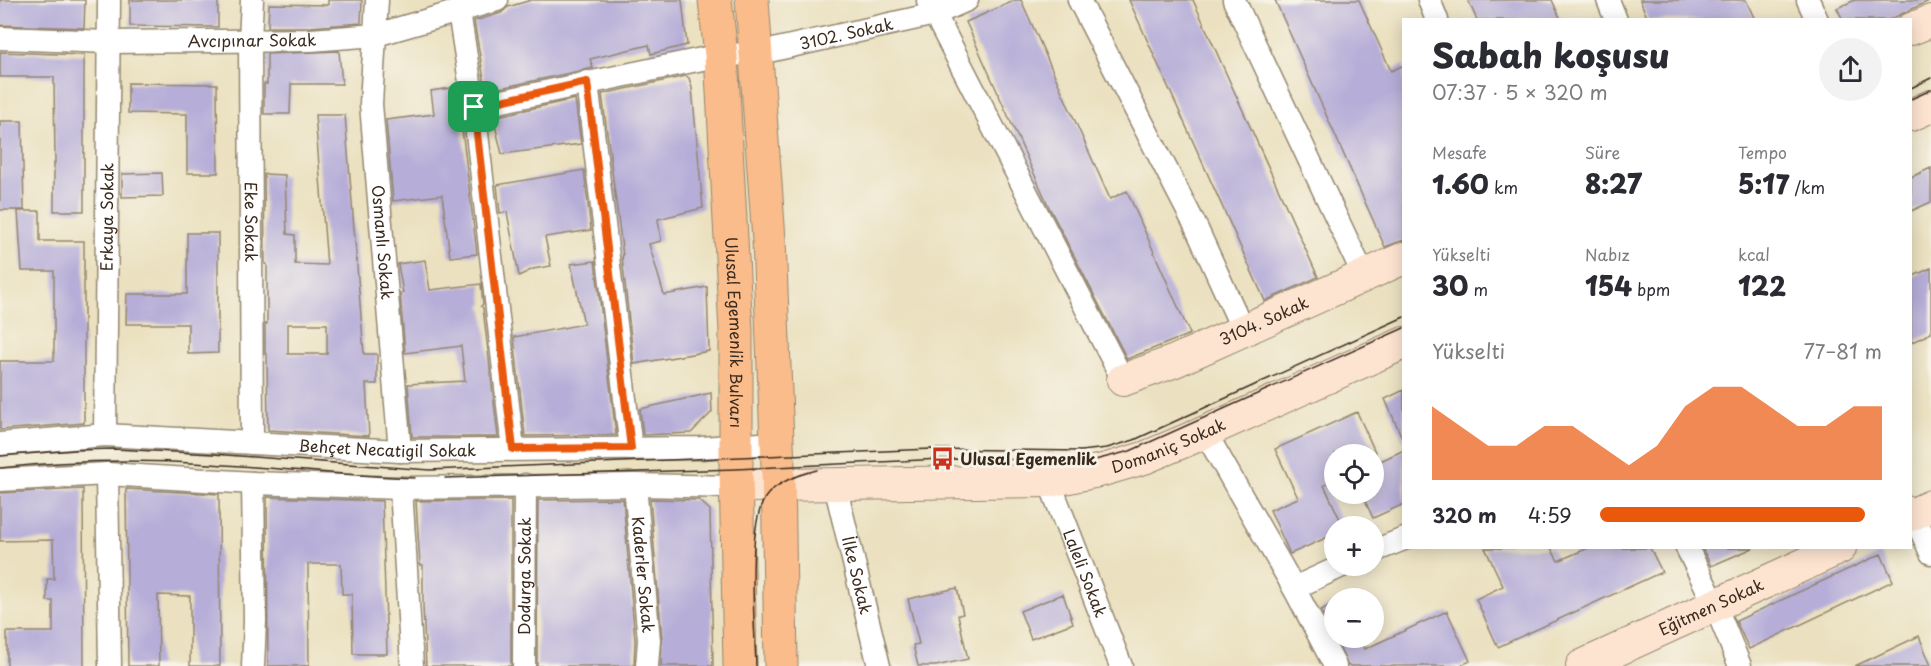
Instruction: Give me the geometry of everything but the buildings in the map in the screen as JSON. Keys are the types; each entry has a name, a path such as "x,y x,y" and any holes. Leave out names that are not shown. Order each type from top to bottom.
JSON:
{"main road":[{"name":"Ulusal Egemenlik Bulvarı","path":"715,0 721,55 736,331 736,487 740,666"},
{"path":"752,0 770,240 781,666"}],"street":[{"name":"Erkaya Sokak","path":"105,435 110,0"},
{"name":"Eke Sokak","path":"252,0 250,40 252,442"},
{"name":"Osmanlı Sokak","path":"377,0 371,104 400,451"},
{"name":"Avcıpınar Sokak","path":"0,38 109,42 311,40 376,35 497,0"},
{"name":"3102. Sokak","path":"474,107 721,55 755,54 931,7 967,0"},
{"path":"1079,0 1195,225 1244,330"},
{"path":"1234,0 1364,276"},
{"path":"1429,0 1436,18"},
{"path":"1608,0 1615,18"},
{"path":"1808,0 1816,18"},
{"path":"931,7 1123,381"},
{"path":"459,12 474,107 513,449"},
{"path":"1912,29 1931,21"},
{"path":"587,82 631,448"},
{"path":"1912,115 1931,106"},
{"name":"3104. Sokak","path":"1123,381 1154,370 1402,259"},
{"name":"Domaniç Sokak","path":"736,487 778,484 1049,481 1103,470 1144,458 1402,344"},
{"path":"1205,432 1294,588 1335,666"},
{"name":"Behçet Necatigil Sokak","path":"0,444 105,435 400,451 737,447 776,443"},
{"path":"0,480 107,474 253,483 401,488 635,484 736,487"},
{"path":"107,474 110,666"},
{"name":"Laleli Sokak","path":"1049,481 1121,666"},
{"path":"253,483 255,621 253,666"},
{"name":"Kaderler Sokak","path":"635,484 648,640 647,666"},
{"name":"İlke Sokak","path":"835,484 879,666"},
{"name":"Dodurga Sokak","path":"524,666 525,485"},
{"path":"401,488 412,666"},
{"path":"1917,510 1931,553"},
{"path":"1384,547 1402,540"},
{"path":"1687,549 1715,605 1740,666"},
{"name":"Eğitmen Sokak","path":"1582,666 1838,549"},
{"path":"1294,588 1324,574"}],"tram line":[{"path":"1912,88 1931,78"},
{"path":"1912,99 1931,90"},
{"path":"0,456 114,449 430,470 931,449 1081,451 1107,448 1134,440 1402,318"},
{"path":"445,478 736,469 942,459 1095,460 1130,451 1402,329"},
{"path":"0,468 79,462 158,461 415,478"},
{"path":"756,666 753,575 756,526 761,507 768,494 778,485 817,470"}],"place":[{"name":"Ulusal Egemenlik","path":"942,459"}],"route":[{"path":"587,82 631,448 513,449 474,107 587,82"}]}
